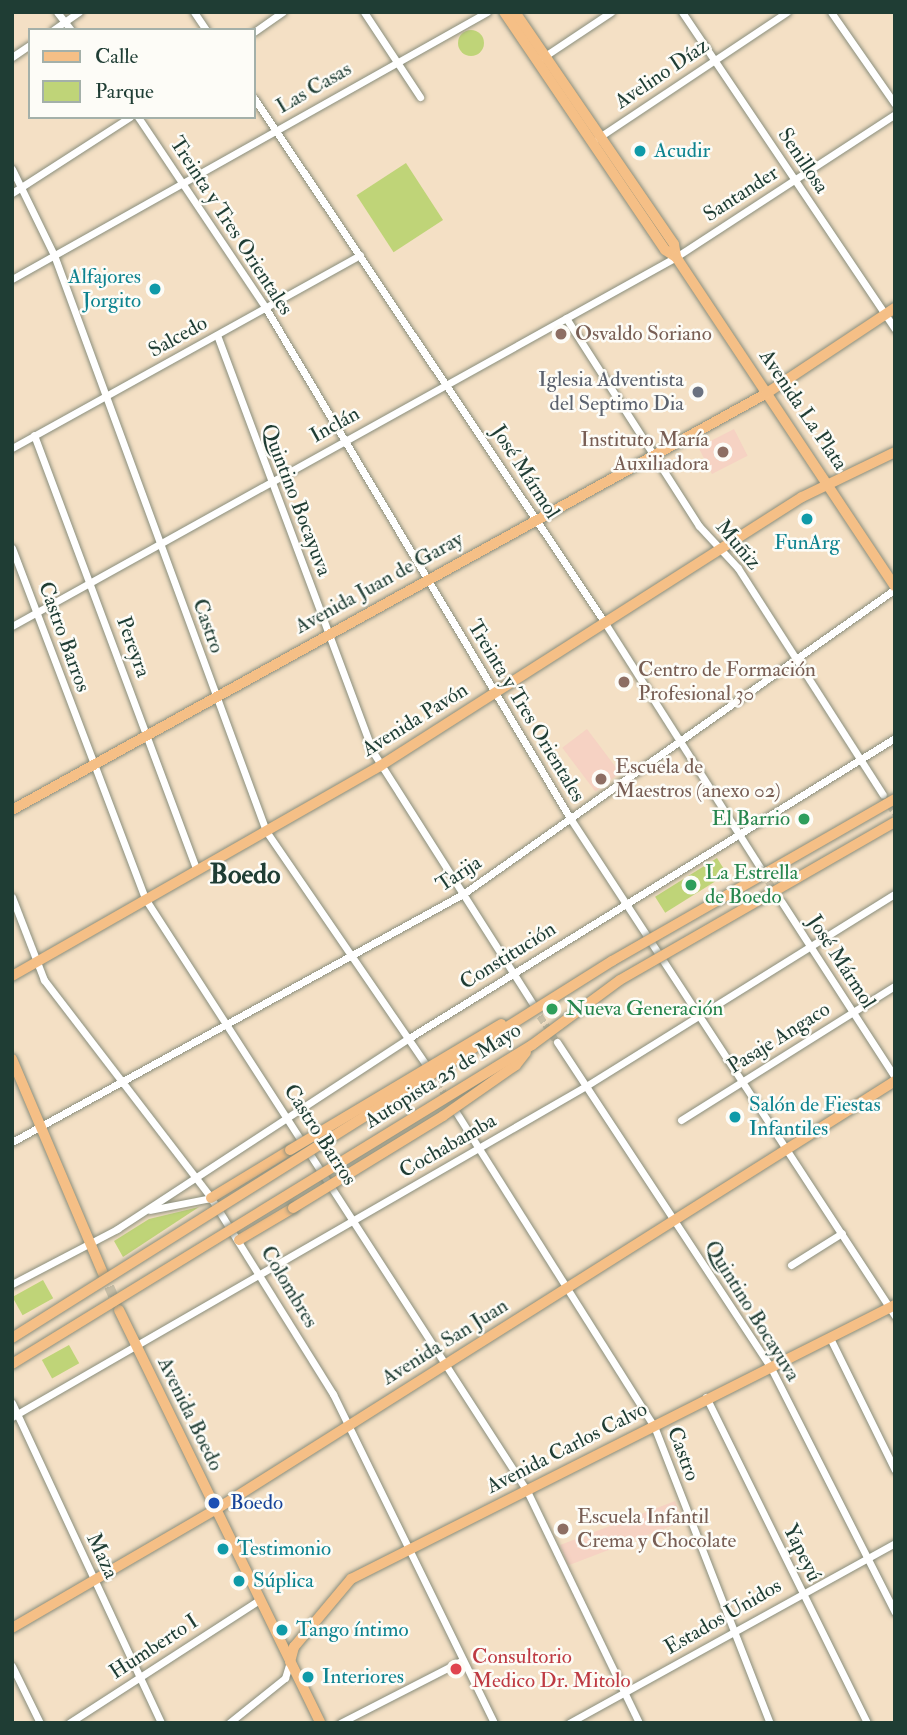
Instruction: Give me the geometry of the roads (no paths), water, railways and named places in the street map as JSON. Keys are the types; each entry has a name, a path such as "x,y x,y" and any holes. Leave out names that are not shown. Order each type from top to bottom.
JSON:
{"highway":[{"name":"Autopista 25 de Mayo","path":"12,1338 577,983 889,797"},
{"name":"Autopista 25 de Mayo","path":"12,1364 532,1045 620,980 895,822"},
{"path":"211,1198 464,1044 577,983"},
{"path":"239,1240 443,1116 516,1065 532,1045"}],"main road":[{"name":"Avenida La Plata","path":"504,12 542,59"},
{"name":"Avenida La Plata","path":"515,12 542,59 665,250 676,257 828,482 895,587"},
{"name":"Avenida Juan de Garay","path":"12,810 328,633 767,393 895,308"},
{"name":"Avenida Pavón","path":"12,976 380,766 828,482 895,452"},
{"path":"12,1059 103,1272"},
{"name":"Avenida San Juan","path":"12,1628 215,1510 895,1079"},
{"name":"Avenida Carlos Calvo","path":"289,1662 294,1647 344,1584 706,1397 892,1305"},
{"name":"Avenida Boedo","path":"119,1310 320,1723"}],"street":[{"path":"57,12 70,28"},
{"path":"56,28 79,12"},
{"path":"194,12 205,28"},
{"path":"256,31 283,12"},
{"path":"364,12 420,97"},
{"name":"Las Casas","path":"12,279 397,60 487,12"},
{"path":"542,59 611,12"},
{"name":"Senillosa","path":"682,12 895,329"},
{"name":"Avelino Díaz","path":"596,140 787,12"},
{"path":"831,12 895,104"},
{"path":"12,57 28,46"},
{"name":"José Mármol","path":"256,101 605,623 761,869"},
{"name":"Santander","path":"676,257 895,114"},
{"path":"12,193 24,188 127,119"},
{"name":"Treinta y Tres Orientales","path":"139,119 265,307 570,818 785,1150 892,1305"},
{"name":"Castro","path":"12,169 24,188 54,255 266,831 427,1066"},
{"name":"Salcedo","path":"12,448 360,255"},
{"name":"Inclán","path":"12,626 446,382 676,257"},
{"name":"Muñiz","path":"566,318 699,526 738,568 861,759 889,797"},
{"name":"Quintino Bocayuva","path":"217,335 269,482 380,766 532,1003"},
{"name":"Pereyra","path":"34,435 197,871"},
{"name":"Castro Barros","path":"12,548 146,900 527,1491 639,1723"},
{"name":"Tarija","path":"12,1142 125,1083 463,894 796,660 895,587"},
{"name":"Constitución","path":"12,1284 90,1244 145,1211 409,1038 895,738"},
{"name":"Cochabamba","path":"15,1415 586,1086 895,894"},
{"name":"Colombres","path":"12,897 36,963 48,986 211,1198 260,1273 350,1425 494,1723"},
{"name":"José Mármol","path":"782,901 895,1079"},
{"name":"Pasaje Angaco","path":"681,1120 895,986"},
{"name":"Quintino Bocayuva","path":"557,1042 770,1366 895,1612"},
{"name":"Castro","path":"456,1112 654,1426 770,1723"},
{"name":"Constitución","path":"145,1211 211,1198"},
{"path":"791,1265 842,1233"},
{"path":"830,1338 895,1470"},
{"name":"Yapeyú","path":"706,1397 867,1723"},
{"name":"Maza","path":"12,1403 15,1415 161,1723"},
{"name":"Estados Unidos","path":"569,1723 895,1543"},
{"name":"Humberto I","path":"69,1723 259,1600"},
{"path":"340,1723 463,1660"},
{"path":"229,1723 285,1678 289,1662"},
{"path":"12,1666 40,1723"}],"tunnel":[{"path":"883,795 895,813"},
{"path":"763,872 777,895"},
{"path":"534,1007 557,1042"},
{"path":"431,1073 449,1101"},
{"path":"103,1273 118,1306"}],"place":[{"name":"Acudir","path":"640,151"},
{"name":"Alfajores Jorgito","path":"155,289"},
{"name":"Osvaldo Soriano","path":"561,334"},
{"name":"Iglesia Adventista del Septimo Dia","path":"698,392"},
{"name":"Instituto María Auxiliadora","path":"723,452"},
{"name":"FunArg","path":"807,519"},
{"name":"Centro de Formación Profesional 30","path":"624,682"},
{"name":"Escuela de Maestros (anexo 02)","path":"601,779"},
{"name":"El Barrio","path":"804,819"},
{"name":"La Estrella de Boedo","path":"691,885"},
{"name":"Nueva Generación","path":"552,1009"},
{"name":"Salón de Fiestas Infantiles","path":"735,1117"},
{"name":"Boedo","path":"214,1503"},
{"name":"Escuela Infantil Crema y Chocolate","path":"563,1529"},
{"name":"Testimonio","path":"223,1549"},
{"name":"Súplica","path":"239,1581"},
{"name":"Tango íntimo","path":"282,1630"},
{"name":"Consultorio Medico Dr. Mitolo","path":"456,1669"},
{"name":"Interiores","path":"308,1677"}],"district":[{"name":"Boedo","path":"245,875"}]}
